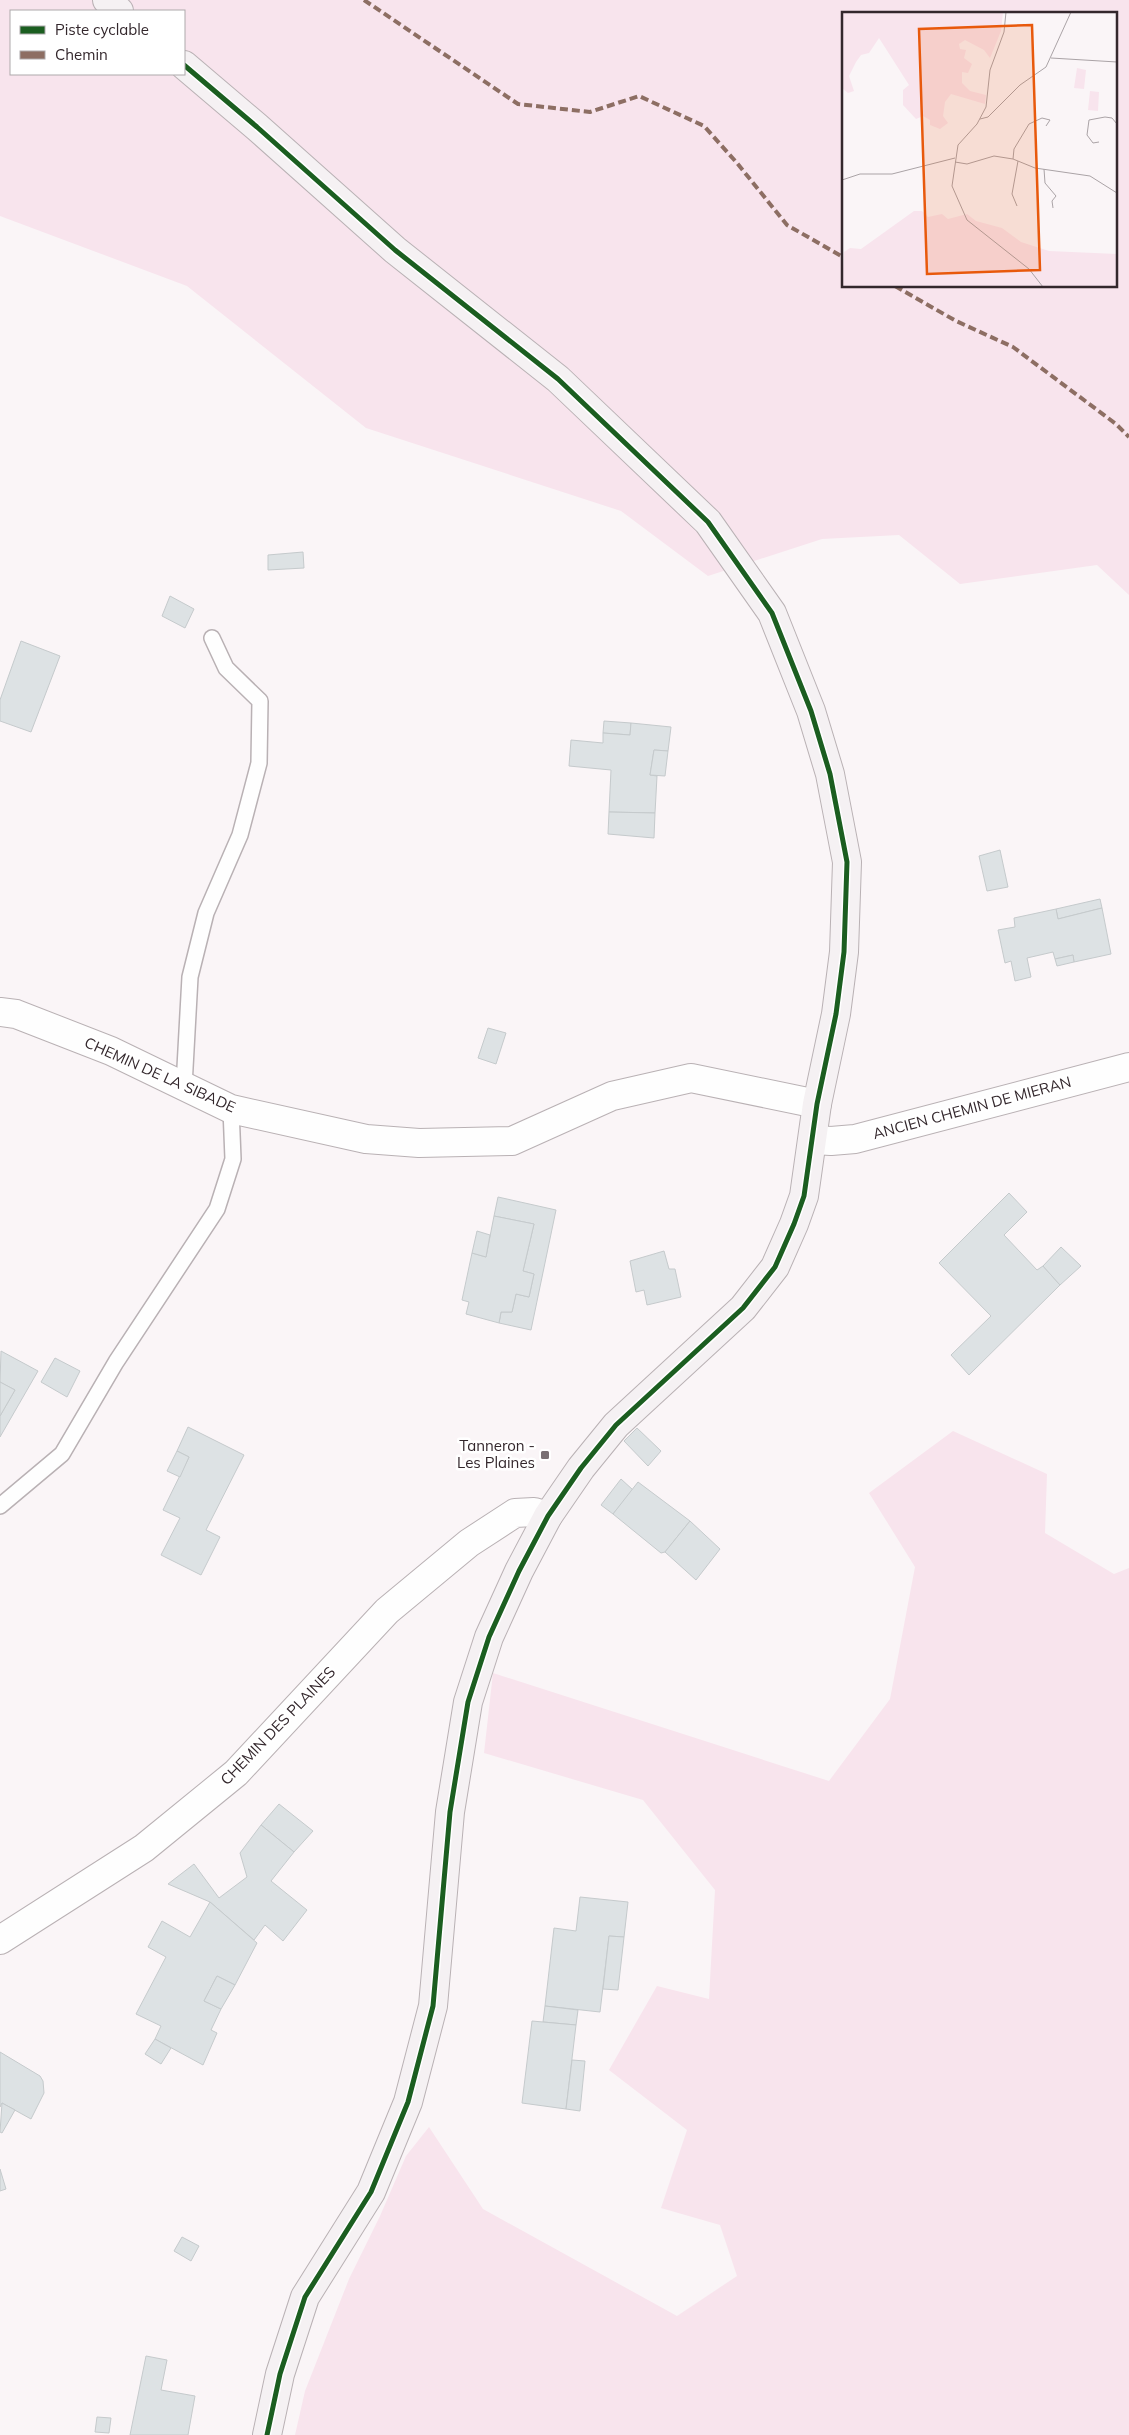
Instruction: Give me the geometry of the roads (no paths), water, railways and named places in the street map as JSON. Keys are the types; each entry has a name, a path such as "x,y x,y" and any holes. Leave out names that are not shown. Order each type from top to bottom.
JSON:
{"street":[{"path":"107,0 118,10"},
{"path":"185,67 257,127 395,250 558,379 708,522 772,613 776,622 811,711 830,774 847,862 844,952 836,1014 818,1104 804,1196 775,1267 743,1308 616,1425 581,1468 548,1516 519,1571 489,1637 468,1702 450,1812 433,2006 408,2102 371,2192 305,2297 280,2374 267,2435"},
{"name":"CHEMIN DE LA SIBADE","path":"0,1012 16,1014 111,1051 231,1109 366,1139 419,1143 512,1141 612,1096 691,1078 818,1104"},
{"name":"ANCIEN CHEMIN DE MIERAN","path":"813,1140 855,1139 1129,1068"},
{"name":"CHEMIN DES PLAINES","path":"0,1940 144,1848 236,1773 387,1611 469,1543 515,1513 534,1512 548,1516"}],"lane":[{"path":"184,1086 190,976 206,913 240,835 260,763 260,701 226,668 212,638"},
{"path":"0,1506 62,1454 116,1362 217,1210 233,1159 231,1109"}],"place":[{"name":"Tanneron - Les Plaines","path":"545,1455"}]}
